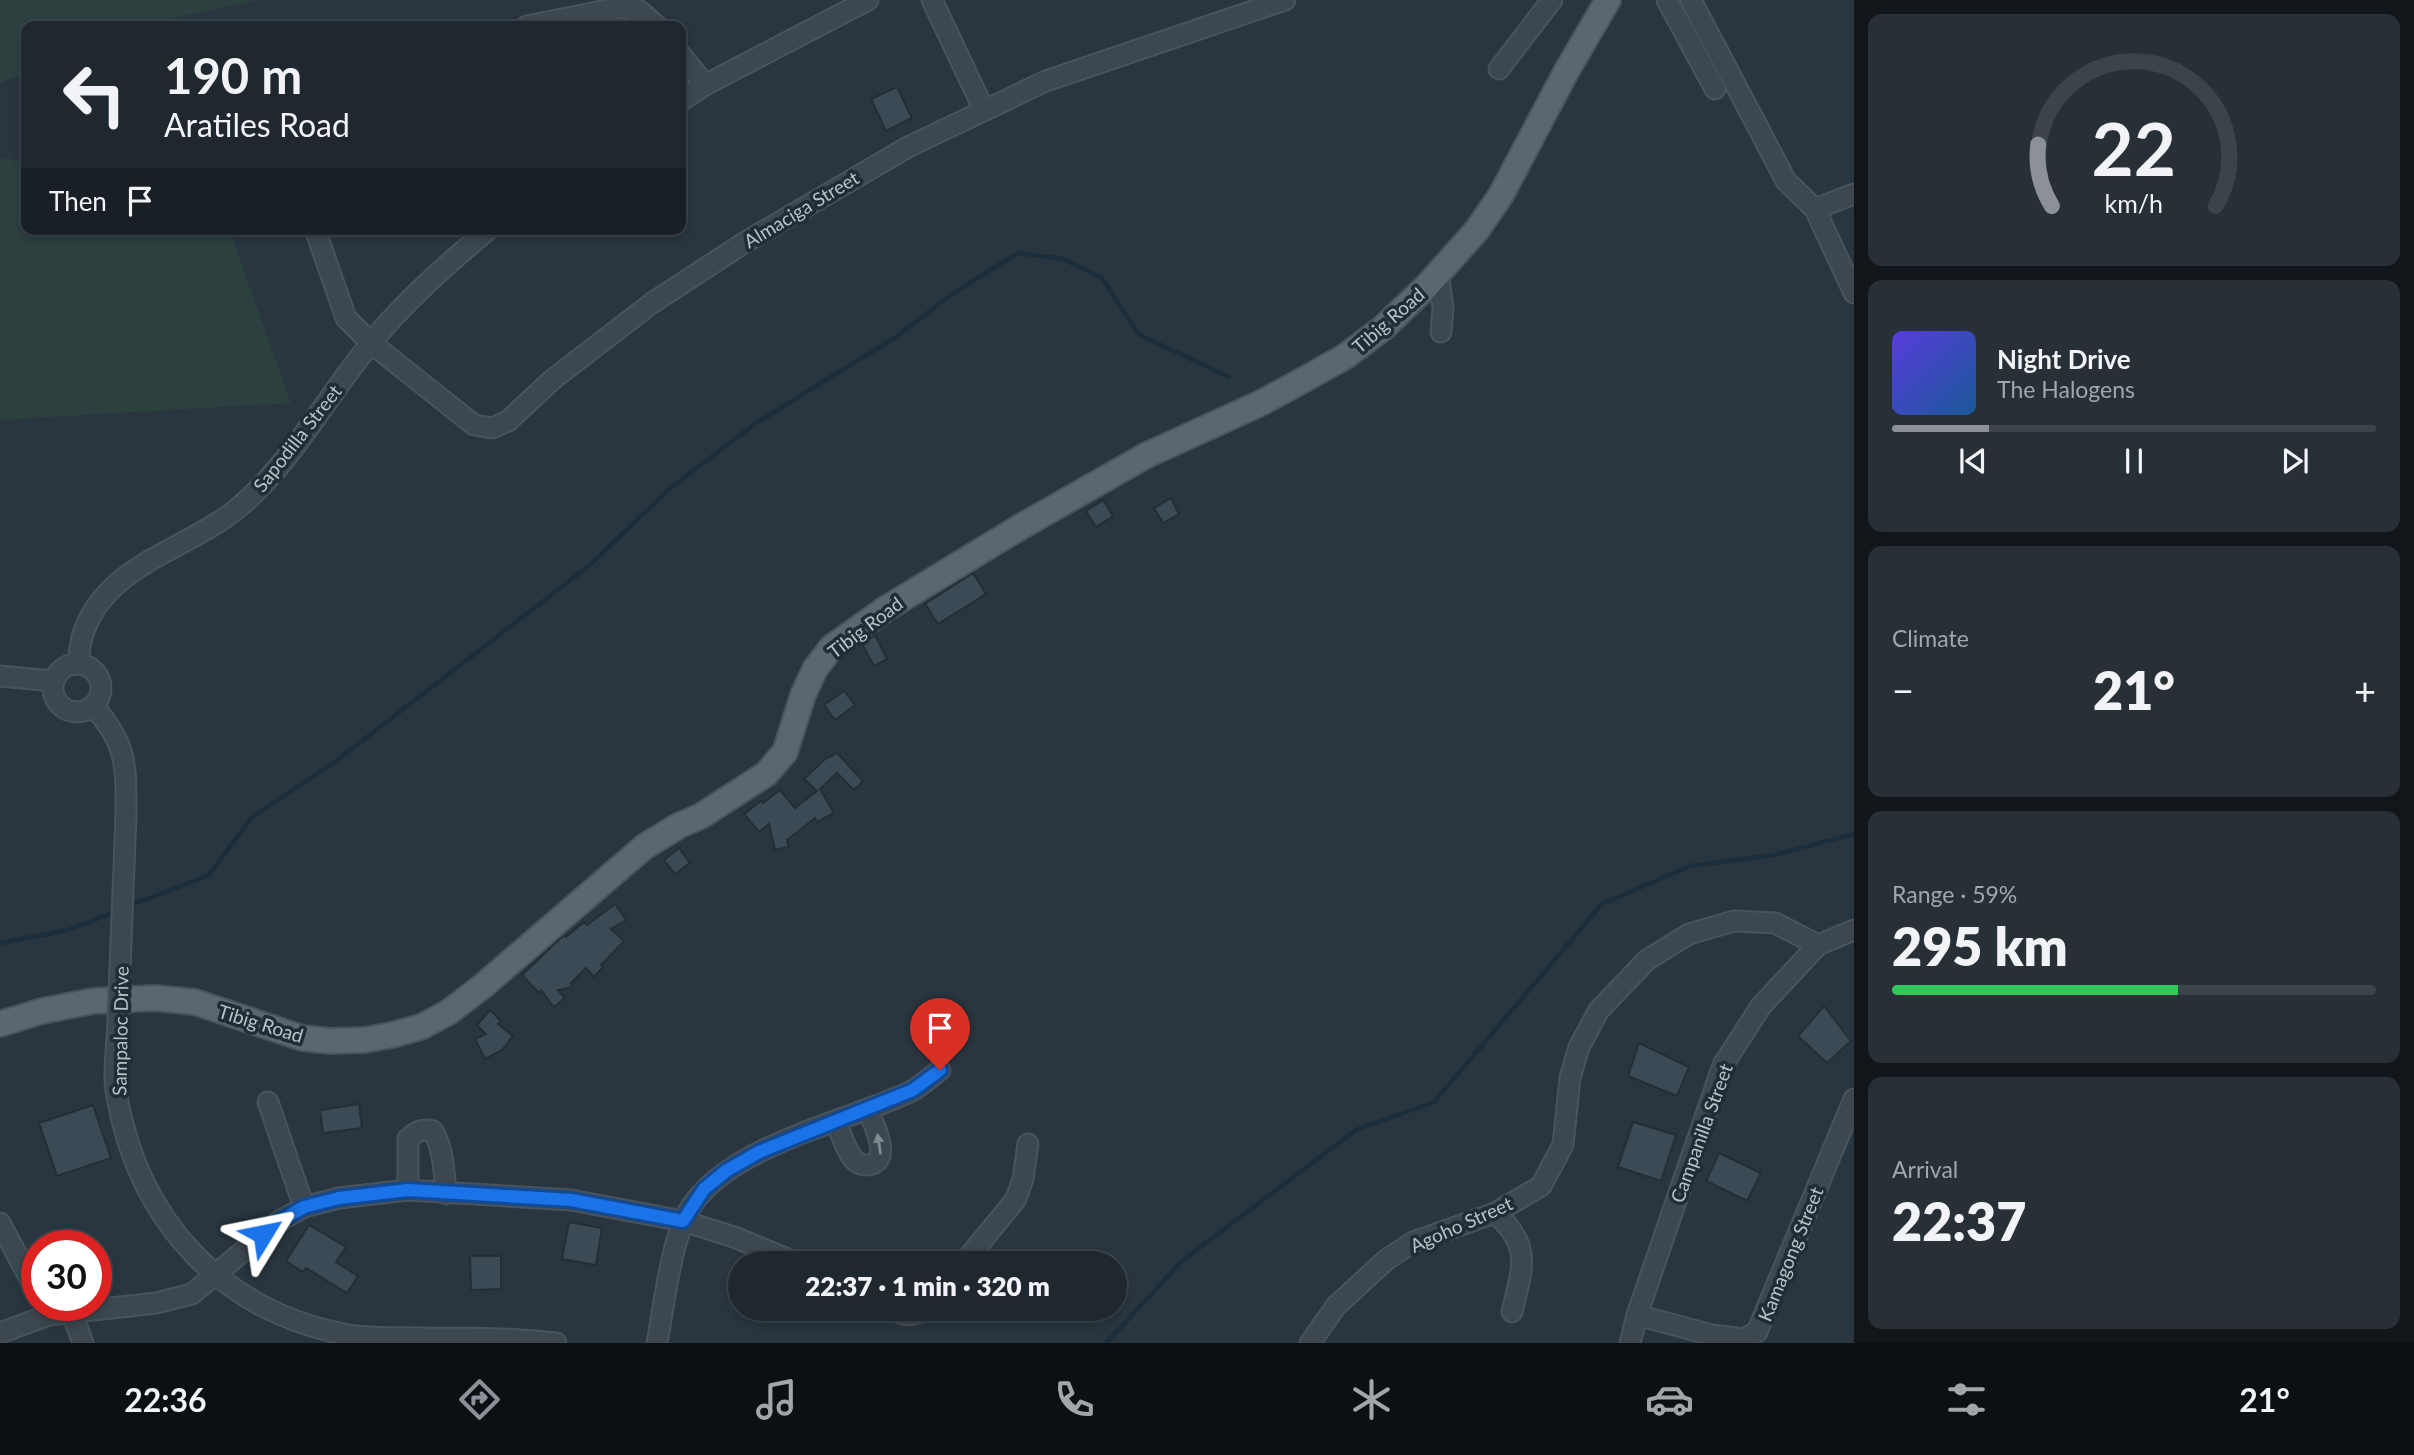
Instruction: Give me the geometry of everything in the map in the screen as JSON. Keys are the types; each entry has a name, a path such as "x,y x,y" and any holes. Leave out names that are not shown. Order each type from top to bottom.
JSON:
{"main road":[{"name":"Tibig Road","path":"0,1024 42,1011 93,1001 155,998 195,1002 302,1038 330,1041 364,1040 392,1035 430,1022 449,1012 644,847 678,826 701,816 766,774 785,752 803,695 815,669 832,647 932,580 1124,468 1261,403 1346,356 1383,328 1477,230 1501,195 1566,72 1608,0"}],"street":[{"path":"686,98 868,0"},
{"path":"932,0 984,110"},
{"name":"Almaciga Street","path":"317,235 346,318 371,343 474,425 492,428 508,421 552,380 652,303 747,241 908,147 1046,81 1285,0"},
{"path":"1499,69 1552,0"},
{"path":"1667,0 1715,89"},
{"path":"1691,0 1786,181 1815,209 1854,293"},
{"path":"553,21 624,7 640,11 651,21"},
{"path":"686,61 705,86"},
{"path":"1815,209 1854,194"},
{"name":"Sapodilla Street","path":"78,663 82,636 95,610 113,588 139,566 203,533 237,509 270,478 371,343 427,284 481,235"},
{"path":"1438,273 1443,308 1441,332"},
{"path":"78,663 93,669 101,684 98,700 93,706 79,712 64,709 54,697 53,681 62,668 78,663"},
{"path":"0,676 53,681"},
{"name":"Sampaloc Drive","path":"93,706 111,726 119,743 126,783 116,1093 128,1145 146,1187 187,1246 215,1276 237,1292 270,1311 312,1327 352,1335 556,1343"},
{"name":"Agoho Street","path":"1310,1343 1336,1306 1386,1260 1413,1242 1495,1213 1542,1186 1563,1145 1570,1078 1579,1047 1599,1010 1647,960 1689,934 1734,921 1775,923 1818,944"},
{"name":"Campanilla Street","path":"1630,1343 1637,1315 1723,1065 1761,1006 1818,944 1854,930"},
{"path":"657,1343 683,1221 704,1189 726,1171 759,1152 913,1090 940,1070"},
{"name":"Kamagong Street","path":"1637,1315 1712,1335 1743,1339 1757,1332 1854,1099"},
{"path":"268,1102 304,1207"},
{"path":"836,1122 852,1157 859,1164 869,1165 876,1162 881,1155 881,1145 868,1110"},
{"path":"408,1190 408,1139 415,1132 426,1129 433,1131 438,1139 446,1194"},
{"path":"974,1251 1016,1199 1023,1179 1028,1144"},
{"path":"112,1308 156,1303 192,1294 278,1222 304,1207 339,1198 408,1190 571,1200 683,1221 768,1251"},
{"path":"1495,1213 1509,1225 1520,1242 1522,1269 1511,1312"},
{"path":"0,1223 21,1262"},
{"path":"0,1333 24,1321"},
{"path":"75,1321 83,1343"}],"green space":[{"path":"0,0 260,0 161,21 21,21 21,74 0,83"},
{"path":"0,158 21,161 21,235 231,235 291,403 0,420"}],"building":[{"path":"897,87 912,118 886,131 871,99"},
{"path":"1171,498 1179,514 1163,523 1154,508"},
{"path":"1103,500 1113,516 1096,527 1086,511"},
{"path":"973,573 986,594 938,624 925,604"},
{"path":"875,635 887,659 874,666 862,644"},
{"path":"844,691 855,705 835,720 824,705"},
{"path":"837,753 863,781 854,790 837,773 820,789 834,813 817,822 815,818 787,840 789,847 775,850 769,824 759,832 744,814 780,790 795,808 817,791 804,779 825,759"},
{"path":"679,848 690,863 675,874 664,860"},
{"path":"615,904 626,920 611,929 624,941 601,965 603,967 594,977 586,968 571,983 572,987 558,990 565,998 554,1007 541,990 539,993 522,975 564,935 566,937 584,922 587,925"},
{"path":"1824,1006 1851,1041 1827,1063 1798,1036"},
{"path":"490,1010 501,1021 498,1024 513,1036 502,1050 485,1059 475,1039 486,1034 477,1025"},
{"path":"950,1012 955,1029 935,1036 929,1019"},
{"path":"1639,1043 1689,1067 1677,1096 1628,1076"},
{"path":"359,1104 362,1128 323,1133 320,1110"},
{"path":"93,1105 111,1158 57,1176 39,1123"},
{"path":"1633,1122 1676,1135 1661,1181 1618,1167"},
{"path":"1719,1153 1761,1173 1747,1201 1706,1181"},
{"path":"569,1222 602,1228 596,1265 562,1259"},
{"path":"309,1225 346,1247 336,1262 358,1276 347,1293 306,1268 303,1272 286,1261"},
{"path":"470,1256 501,1256 501,1289 471,1290"}],"waterway":[{"path":"129,906 209,875 252,817 336,761 590,565 669,489 756,423 896,337 952,294 1018,253 1063,259 1102,278 1138,334 1229,377"},
{"path":"1106,1343 1182,1261 1356,1130 1434,1102 1602,904 1690,866 1775,855 1854,834"},
{"path":"0,943 68,930 118,911"}],"route":[{"path":"263,1234 304,1207 339,1198 408,1190 571,1200 683,1221 704,1189 726,1171 759,1152 913,1090 940,1070"}]}
